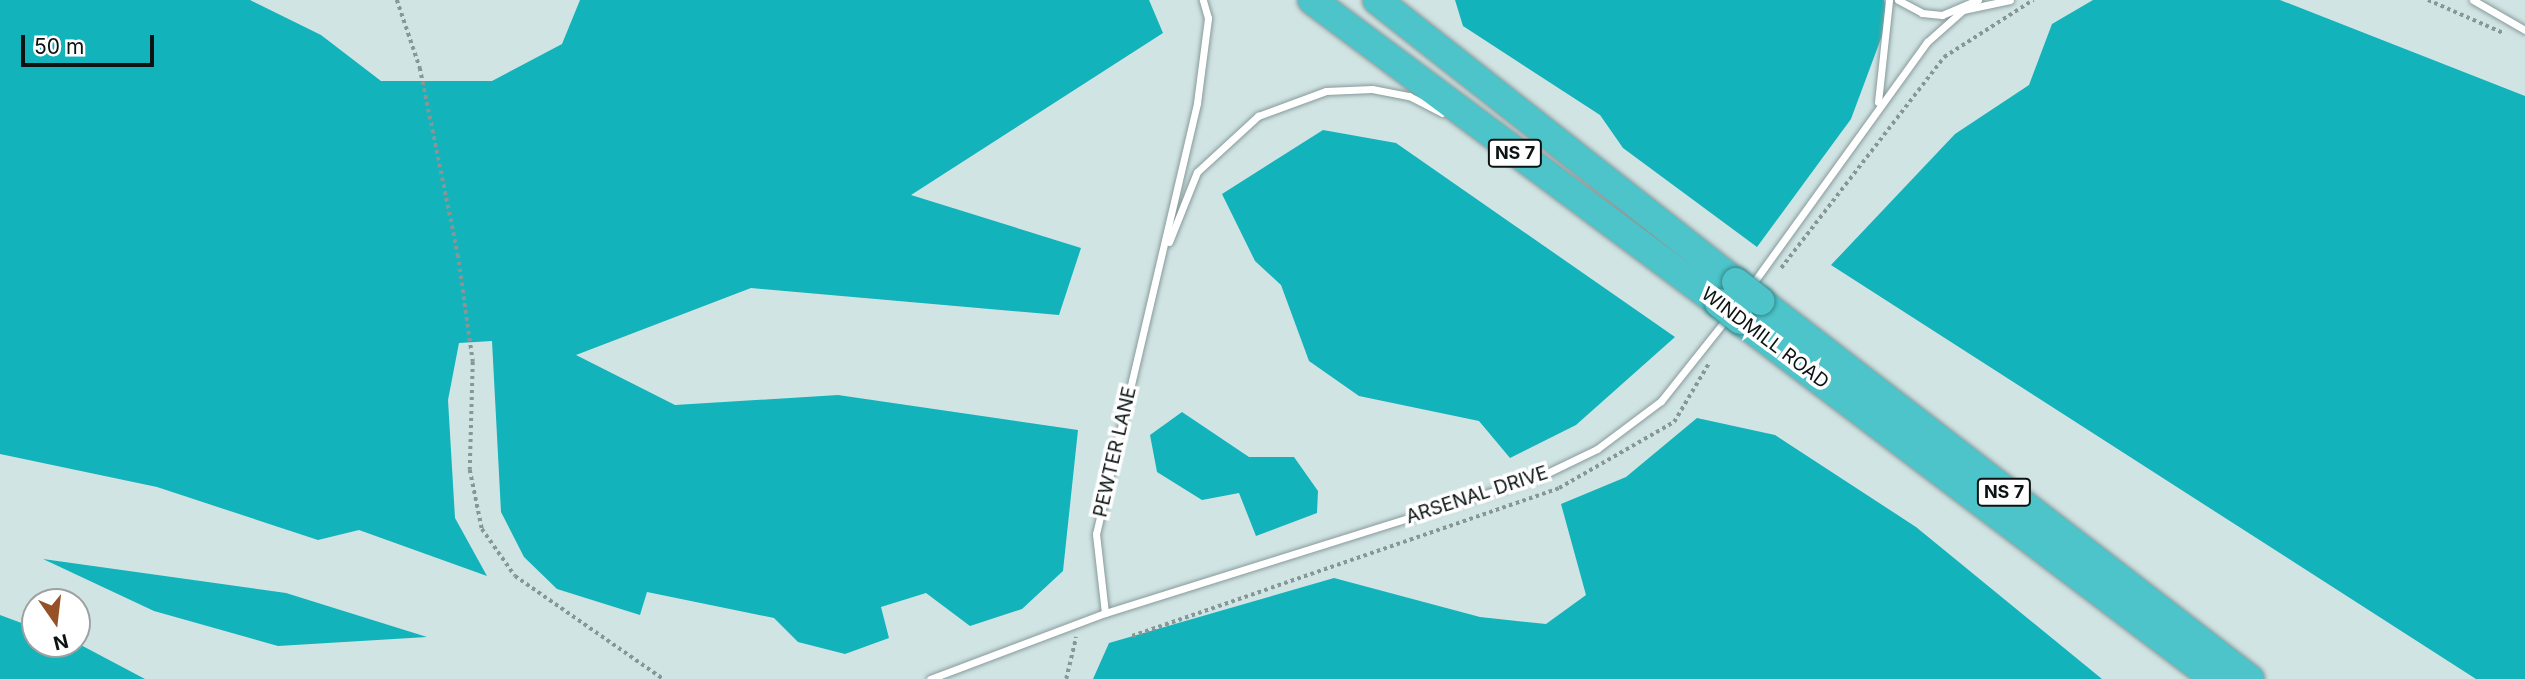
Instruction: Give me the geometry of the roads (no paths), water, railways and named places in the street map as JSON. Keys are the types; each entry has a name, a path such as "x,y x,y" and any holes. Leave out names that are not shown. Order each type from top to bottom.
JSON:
{"highway":[{"name":"WINDMILL ROAD","path":"1312,0 1583,203 1739,301 2250,679"},
{"name":"WINDMILL ROAD","path":"1391,7 1739,301 2215,679"}],"lane":[{"name":"PEWTER LANE","path":"1105,613 1096,534 1198,103 1208,18 1203,0"},
{"name":"ARSENAL DRIVE","path":"1878,103 1889,0"},
{"path":"1898,0 1922,13 1963,10 2010,0"},
{"name":"ARSENAL DRIVE","path":"930,679 1105,613 1537,478 1597,449 1661,401 1829,186 1878,103 1927,42 1978,0"},
{"path":"2473,0 2525,30"},
{"name":"PEWTER LANE","path":"1152,292 1197,172 1258,116 1326,92 1409,96 1583,203"}]}
